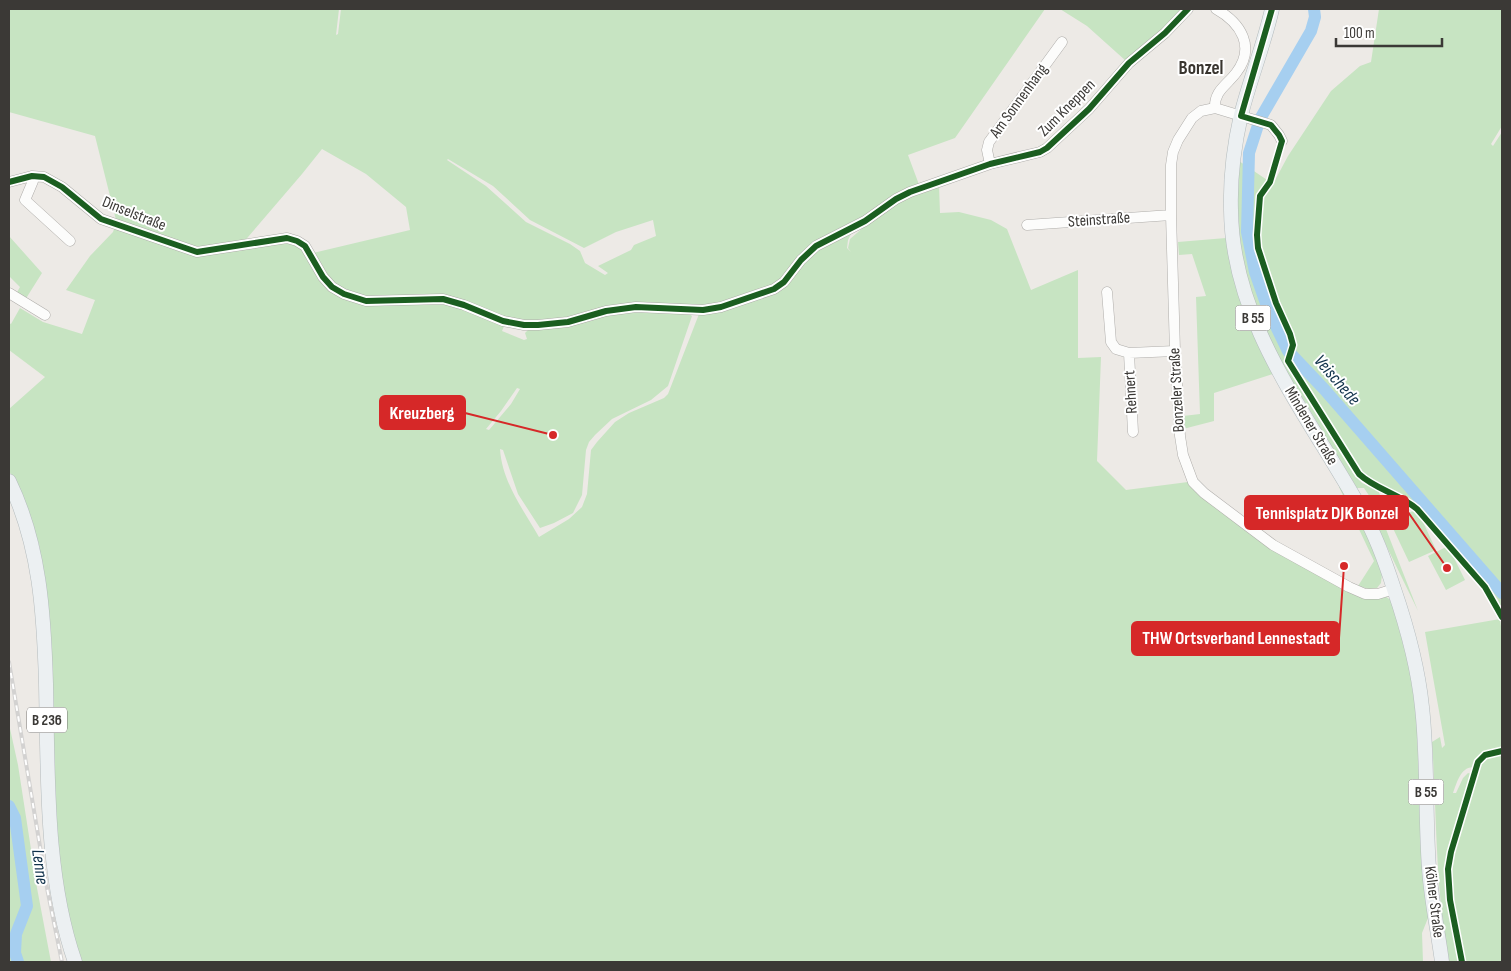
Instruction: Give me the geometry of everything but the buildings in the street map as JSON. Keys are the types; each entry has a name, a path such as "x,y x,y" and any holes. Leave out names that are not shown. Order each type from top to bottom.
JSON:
{"main road":[{"name":"Mindener Straße","path":"1272,9 1241,116 1234,157 1231,210 1236,257 1244,291 1255,323 1269,354 1365,517 1394,588 1405,623 1422,705 1428,842"},
{"name":"B 236","path":"9,481 27,525 37,572 44,631 53,853 62,915 75,962"},
{"name":"Kölner Straße","path":"1428,842 1430,884 1442,962"}],"street":[{"name":"Zum Kneppen","path":"910,192 990,164 1040,152 1053,144 1089,109 1129,63 1165,33 1188,9"},
{"path":"1216,9 1239,28 1245,39 1245,49 1243,61 1238,71 1218,91 1215,108 1259,121 1276,130 1282,141"},
{"name":"Am Sonnenhang","path":"990,164 987,150 989,142 1062,42"},
{"name":"Bonzeler Straße","path":"1215,108 1201,111 1192,118 1178,140 1171,164 1175,350 1180,436 1183,455 1193,482 1204,493 1273,544 1348,587 1365,594 1378,594 1394,588"},
{"path":"9,182 32,176 33,181 25,200 70,241"},
{"name":"Dinselstraße","path":"32,176 51,180 106,221 197,252 287,238 292,239 305,246 326,282 344,294 356,299 372,301 443,299 464,305 503,321 524,325 568,322 606,312 636,307 711,309 768,292 784,282 801,260 816,246 865,221 910,192"},
{"name":"Steinstraße","path":"1027,225 1171,216"},
{"path":"1107,292 1111,342 1116,349 1130,352 1175,350"},
{"path":"9,293 44,315"},
{"name":"Rehnert","path":"1130,352 1133,432"}],"green space":[{"path":"9,9 339,9 336,35 338,34 341,9 1045,9 955,138 908,155 921,190 939,185 940,213 959,212 991,220 1007,229 1031,290 1078,270 1078,358 1101,357 1097,461 1126,490 1188,482 1270,549 1362,598 1385,596 1392,601 1403,638 1417,707 1418,759 1428,918 1422,933 1423,962 80,962 64,916 55,837 46,598 39,544 9,470 9,409 45,377 9,350 9,323 11,324 20,308 43,322 82,334 95,300 66,290 90,256 113,232 115,226 197,254 220,252 288,240 295,242 303,248 326,285 356,301 373,304 375,298 359,297 348,293 325,279 313,253 410,230 406,207 366,174 322,149 242,244 200,250 116,220 95,136 9,112","holes":["448,159 493,186 530,220 584,248 616,232 653,220 656,236 634,245 631,250 598,266 608,273 605,275 585,263 580,251 526,222 486,186","875,211 880,213 850,239 848,248 851,252 847,248 848,240 853,230 820,246 802,262 789,280 774,291 699,314 668,394 664,398 629,413 615,422 591,450 587,494 582,507 569,519 539,537 509,484 500,449 503,450 518,494 540,528 573,513 582,495 586,450 589,442 612,419 651,400 668,386 692,316 687,312 626,311 558,326 529,329 525,333 527,339 524,340 502,331 505,324 444,299 418,300 418,297 445,296 503,318 525,323 558,322 628,305 699,308 739,298 769,287 781,279 811,247","517,388 520,389 511,404 489,430 486,429"]},
{"path":"1060,9 1182,9 1175,18 1126,61 1087,26"},
{"path":"1379,9 1502,9 1502,126 1491,144 1493,146 1502,132 1502,609 1498,600 1422,512 1404,496 1371,482 1357,469 1352,472 1362,483 1378,490 1388,515 1379,518 1384,524 1418,611 1369,510 1376,506 1364,488 1357,488 1269,343 1248,290 1241,258 1235,204 1239,161 1273,184 1288,156 1331,91 1360,66 1371,62"},
{"path":"9,236 42,273 25,300 16,294 20,287 9,276"},
{"path":"1226,238 1233,275 1247,320 1273,374 1214,393 1214,421 1183,429 1183,416 1200,414 1196,297 1206,296 1192,254 1179,255 1178,242"},
{"path":"1341,486 1368,537 1382,574 1381,583 1377,588 1369,589 1358,586 1374,561 1339,487"},
{"path":"1417,509 1436,550 1409,562 1390,522"},
{"path":"1448,546 1465,580 1446,590 1428,556"},
{"path":"1500,619 1502,634 1502,962 1464,962 1456,926 1450,881 1450,864 1477,768 1472,767 1467,768 1461,774 1453,793 1456,793 1463,778 1468,773 1471,774 1446,867 1450,911 1461,962 1449,962 1441,907 1432,742 1440,737 1442,748 1445,745 1425,632"},
{"path":"9,724 18,765 37,888 51,962 9,962"}],"waterway":[{"name":"Veischede","path":"1314,9 1315,17 1311,31 1260,119 1249,153 1247,232 1255,272 1269,312 1288,351 1324,389 1502,593"},
{"name":"Lenne","path":"9,806 15,818 27,906 16,934 15,953 18,962"}],"railway":[{"path":"9,662 47,888 62,962"}],"cycle path":[{"path":"9,182 32,176 44,177 62,187 101,219 197,252 287,238 297,241 305,246 323,277 332,287 344,294 366,301 443,299 464,305 503,321 524,325 568,322 606,311 636,307 703,310 721,307 774,289 784,282 801,260 816,246 865,221 896,199 910,192 990,164 1040,152 1047,148 1089,109 1129,63 1165,33 1188,9"},
{"path":"1272,9 1241,116 1271,125 1282,141 1270,182 1260,196 1257,235 1258,248 1276,303 1293,345 1288,361 1359,474 1372,484 1403,499 1417,509 1485,587 1502,617"},
{"path":"1462,962 1450,900 1448,869 1451,852 1478,762 1485,755 1502,751"}],"place":[{"name":"Kreuzberg","path":"553,435"},
{"name":"THW Ortsverband Lennestadt","path":"1344,566"},
{"name":"Tennisplatz DJK Bonzel","path":"1447,568"}],"district":[{"name":"Bonzel","path":"1201,68"}]}
